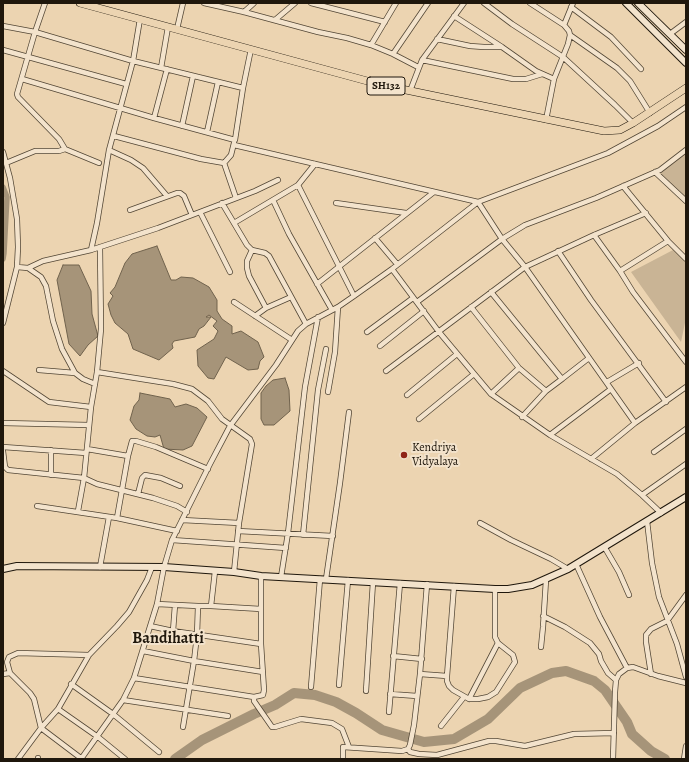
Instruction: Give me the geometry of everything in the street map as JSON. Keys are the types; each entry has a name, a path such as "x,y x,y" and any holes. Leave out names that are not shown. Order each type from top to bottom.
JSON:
{"main road":[{"name":"SH132","path":"80,3 382,85 604,131 620,130 650,113 686,88"}],"street":[{"path":"45,3 17,94 18,97 59,139 65,149 99,163"},
{"path":"177,29 183,3"},
{"path":"204,3 318,32 348,38 393,54 418,67"},
{"path":"244,12 254,3"},
{"path":"275,20 295,3"},
{"path":"311,3 385,22"},
{"path":"371,45 396,3"},
{"path":"393,54 428,3"},
{"path":"410,91 418,67 422,60 464,3"},
{"path":"484,3 512,24 563,57 633,123"},
{"path":"530,3 564,25 569,31 570,35 617,68 630,81 650,113"},
{"path":"626,3 686,63"},
{"path":"638,3 686,50"},
{"path":"564,25 572,5 611,37 641,69"},
{"path":"454,16 542,74 554,79"},
{"path":"91,250 109,150 133,61 140,19"},
{"path":"670,34 686,22"},
{"path":"3,26 35,32 133,61 243,88"},
{"path":"161,68 168,27"},
{"path":"546,120 554,79 570,35"},
{"path":"437,39 470,46 502,47"},
{"path":"3,50 126,84"},
{"path":"224,163 231,155 251,50"},
{"path":"422,60 513,79 526,79 542,74"},
{"path":"154,118 167,69"},
{"path":"182,126 193,76"},
{"path":"22,79 207,132 234,142 315,164 434,192 446,193 478,202 502,238 525,267 635,423"},
{"path":"207,132 218,82"},
{"path":"89,655 18,653 12,654 7,662 10,673 34,699 41,728 81,759 124,700 134,678 157,604 164,567 172,540 182,520 230,426 276,365 298,331 306,324 338,307 392,269 478,202 608,153 658,126 686,108"},
{"path":"114,136 200,159 224,163"},
{"path":"6,163 35,151 59,151 65,149"},
{"path":"109,150 131,160 143,168 168,196"},
{"path":"417,302 502,238 525,226 660,170 686,150"},
{"path":"3,152 10,178 17,219 18,247 16,267 3,323"},
{"path":"224,163 236,198"},
{"path":"234,223 298,185 315,164"},
{"path":"655,172 686,202"},
{"path":"16,267 28,268 43,261 91,250 158,228 255,191 278,180"},
{"path":"298,185 338,267 354,296"},
{"path":"623,186 668,241 686,259"},
{"path":"316,284 434,192"},
{"path":"130,210 177,193 182,194 192,215"},
{"path":"273,200 289,234 332,310"},
{"path":"222,203 247,245 252,250 265,253 269,256 306,324"},
{"path":"336,203 406,213"},
{"path":"200,212 230,272"},
{"path":"386,371 525,267 646,213"},
{"path":"594,235 633,292 686,362"},
{"path":"375,238 397,264"},
{"path":"620,271 668,241"},
{"path":"78,511 84,478 91,407 102,330 102,274 100,247"},
{"path":"252,250 247,261 246,268 266,308"},
{"path":"558,251 591,300 639,363 666,402"},
{"path":"28,268 41,278 46,286 53,321 62,349 75,373 83,379 95,384"},
{"path":"392,269 439,332 492,394 522,417 550,435 617,474 661,513"},
{"path":"491,292 562,380"},
{"path":"255,316 266,308 290,297"},
{"path":"367,332 413,298"},
{"path":"234,302 292,340"},
{"path":"328,392 335,352 338,307"},
{"path":"471,307 519,368 546,391"},
{"path":"380,346 424,311"},
{"path":"281,577 288,533 305,387 318,317"},
{"path":"303,535 318,390 326,349"},
{"path":"407,395 457,354"},
{"path":"522,417 546,391 589,358"},
{"path":"607,382 639,363"},
{"path":"492,394 519,368"},
{"path":"3,370 49,402 91,407"},
{"path":"39,370 75,373"},
{"path":"97,372 192,388 208,401 222,419 250,439 252,444 239,523 234,572"},
{"path":"420,419 474,374"},
{"path":"591,459 635,423 686,388"},
{"path":"550,435 612,389"},
{"path":"312,686 323,579 333,536 349,412"},
{"path":"3,423 89,425"},
{"path":"654,452 686,430"},
{"path":"117,518 121,490 130,444 132,441 156,447 208,469"},
{"path":"3,447 87,451 128,456"},
{"path":"51,450 51,475"},
{"path":"3,451 4,464 8,470 84,478 97,484 163,501 187,512"},
{"path":"642,495 686,464"},
{"path":"138,494 142,478 146,475 161,478 180,486"},
{"path":"3,568 17,566 164,567 234,572 261,576 427,584 495,589 519,588 546,580 568,570 686,497"},
{"path":"37,506 78,511 177,530"},
{"path":"100,567 109,517"},
{"path":"182,520 239,523"},
{"path":"647,521 652,563 659,597 677,644 686,677"},
{"path":"480,523 551,559 568,570"},
{"path":"238,531 333,536"},
{"path":"172,540 286,548"},
{"path":"605,548 619,572 629,596"},
{"path":"576,564 600,617 627,668"},
{"path":"18,759 41,728 58,709 89,655 129,612 147,580 152,567"},
{"path":"211,606 215,571"},
{"path":"134,678 254,699 260,696 264,692 261,644 261,576"},
{"path":"339,685 348,580"},
{"path":"540,647 546,580"},
{"path":"366,691 373,582"},
{"path":"389,712 400,583"},
{"path":"427,584 422,660 414,729 409,747 410,752 437,755 489,741 525,746 574,734 614,733"},
{"path":"454,586 447,676 449,686 466,698 478,699 488,697 496,692 515,662 513,655 498,643 494,632 495,589"},
{"path":"651,674 646,635 651,629 667,620 686,595"},
{"path":"157,604 261,609"},
{"path":"173,631 175,605"},
{"path":"183,727 194,661 198,606"},
{"path":"543,616 570,629 590,643 599,654 601,662 608,673 616,680"},
{"path":"150,626 197,635 261,644"},
{"path":"441,726 466,698 498,643"},
{"path":"143,651 262,672"},
{"path":"393,656 422,660"},
{"path":"613,759 615,692 616,680 620,674 627,668 633,668 686,683"},
{"path":"3,674 10,673"},
{"path":"420,674 447,676"},
{"path":"71,684 113,714 159,752"},
{"path":"390,694 418,696"},
{"path":"254,699 273,727 302,719 332,723 342,729 349,747"},
{"path":"124,700 228,716"},
{"path":"58,709 98,736 125,759"},
{"path":"684,759 686,746"},
{"path":"343,759 343,747 402,751 409,747"}],"shaded area":[{"path":"686,153 686,198 659,173"},
{"path":"157,246 171,280 176,280 181,277 193,278 209,287 217,300 217,311 222,319 232,326 232,334 241,331 258,342 264,357 260,361 258,369 248,370 226,357 214,379 208,378 198,366 197,350 214,339 218,331 213,326 217,321 209,315 206,317 211,317 204,326 199,329 195,337 174,341 172,344 173,348 159,360 133,349 128,334 115,323 111,315 108,304 113,296 110,293 115,287 125,263 132,254"},
{"path":"673,250 686,263 686,318 681,342 631,272"},
{"path":"63,265 79,265 91,291 92,314 98,336 88,345 80,356 69,344 57,280"},
{"path":"285,378 289,390 290,411 274,425 264,425 261,419 261,393 273,380"},
{"path":"140,393 170,399 175,407 186,404 197,408 207,417 192,446 183,450 164,449 160,435 155,437 147,436 136,429 130,420 134,406 139,400"}],"waterway":[{"path":"3,187 7,197 3,259"},
{"path":"175,759 202,740 275,705 294,693 315,695 336,702 382,730 424,742 454,739 488,719 520,688 552,673 566,671 594,681 605,690 627,722 632,734 651,751 665,759"}],"place":[{"name":"Kendriya Vidyalaya","path":"404,455"}],"district":[{"name":"Bandihatti","path":"168,639"}]}
